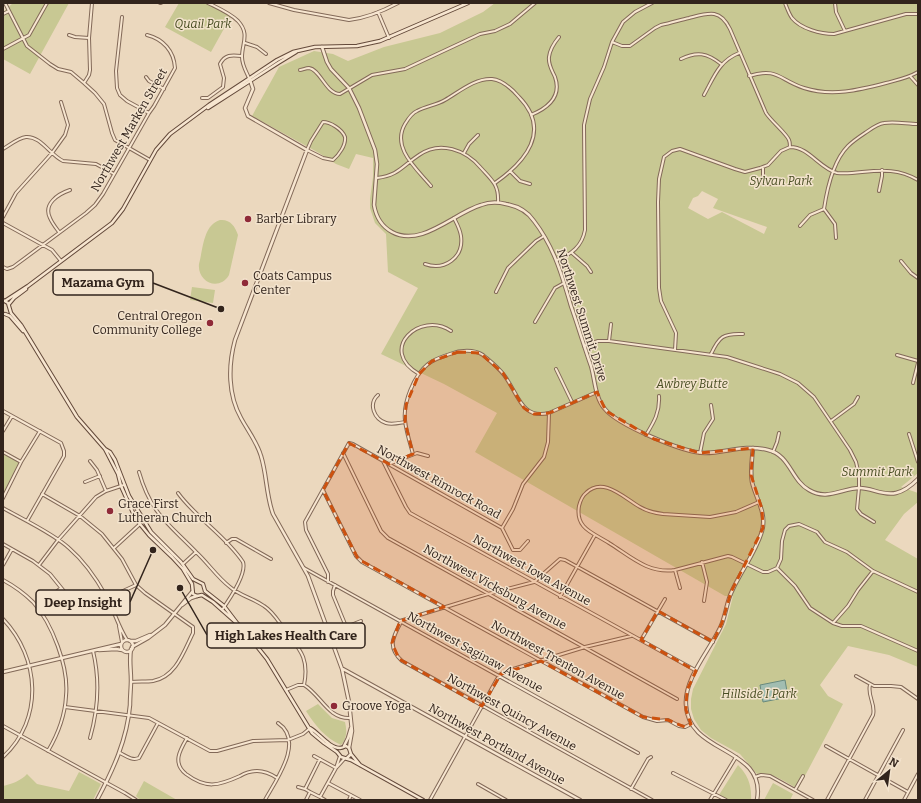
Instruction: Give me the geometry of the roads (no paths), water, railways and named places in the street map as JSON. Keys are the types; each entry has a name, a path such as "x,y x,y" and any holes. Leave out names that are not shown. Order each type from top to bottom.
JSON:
{"street":[{"path":"5,3 22,39 30,49 50,64 72,72 95,93 104,104 115,140 150,160"},
{"path":"3,49 22,39 31,32 47,3"},
{"path":"84,83 90,70 89,38 92,3"},
{"path":"208,3 238,21 245,33 245,43 242,56 243,65 253,89 245,108 248,116 308,150 323,158 331,160 337,156 344,145 344,133 326,122 323,122 311,141 308,150 235,340 232,350 230,370 236,407 256,443 262,460 266,476 267,493 273,514 303,568 319,604 342,669 347,687 352,736 349,748 351,754 361,765"},
{"path":"269,3 300,11 349,20 358,19 388,9 398,3"},
{"path":"423,800 361,765 339,755 312,733 261,651 224,606 205,591 203,584 193,579 151,532 133,505 105,449 77,417 21,325 11,313 9,305 4,300 28,286 108,227 118,217 160,144 170,134 250,79 297,52 322,46 364,45 389,38 468,3"},
{"path":"300,70 309,68 314,71 322,82 338,94 372,75 396,72 405,69 480,34 495,31 510,24 534,3"},
{"path":"557,260 572,253 582,241 585,230 584,125 590,99 612,42 624,22 635,12 652,3"},
{"path":"785,3 791,17 801,25 827,34 834,34 906,14 918,14"},
{"path":"835,3 836,12 845,31"},
{"path":"3,14 9,11"},
{"path":"378,12 389,38"},
{"path":"612,42 622,46 630,46 661,25 711,13 721,17 727,22 766,113 770,120 786,135 789,140 790,147"},
{"path":"122,17 116,71 117,88 120,95 127,101 149,113"},
{"path":"69,35 89,38"},
{"name":"Northwest Marken Street","path":"3,267 7,269 13,267 95,205 175,68 173,57 165,45 152,36 147,35"},
{"path":"531,115 547,107 555,95 556,84 550,67 549,56 552,46 559,37"},
{"path":"245,43 257,47 266,54"},
{"name":"Northwest Summit Drive","path":"322,46 331,69 349,88 359,108 375,150 378,164 374,199 375,211 381,223 389,231 405,236 412,236 421,234 482,204 498,202 509,204 524,211 534,221 557,260 597,392 602,406 606,411 622,422 646,435 672,445 700,453 711,453 738,448 768,450 787,462 802,485 812,492 828,495 859,488 887,494 895,493 910,487 918,479"},
{"path":"704,95 721,64 730,57 739,53"},
{"path":"681,59 689,55 701,54 713,58 721,64"},
{"path":"202,98 208,98 223,87 224,78 220,64 224,58 228,55 242,56"},
{"path":"749,76 769,72 804,88 819,92 840,93 860,90 910,76 918,72"},
{"path":"910,76 918,85"},
{"path":"146,77 149,81 164,89"},
{"path":"431,186 404,154 402,148 402,134 408,118 417,110 443,101 480,80 491,79 502,83 526,104 531,115 534,130 532,141 523,158 495,183"},
{"path":"3,217 16,193 52,153 65,135 68,124 61,102"},
{"path":"836,238 835,224 824,209 826,195 833,171 847,146 874,127 885,123 918,124"},
{"path":"464,153 469,144 478,135"},
{"path":"3,150 25,137 30,138 40,142 63,161 96,164 114,174"},
{"path":"675,350 676,333 661,301 659,288 659,179 662,160 667,153 672,150 680,149 742,171 748,171 763,167 774,160 781,151 790,147 802,149 826,168 833,171 847,174 882,170 903,173 918,180"},
{"path":"377,178 388,177 395,174 424,152 434,149 452,148 475,160 495,183 498,193 498,202"},
{"path":"763,167 763,184 770,184"},
{"path":"878,191 882,170"},
{"path":"510,171 520,181 530,184"},
{"path":"59,232 50,218 48,210 53,200 62,193 70,190"},
{"path":"800,226 810,215 824,209"},
{"path":"424,264 438,267 453,261 459,253 461,236 454,218"},
{"path":"3,223 43,244 52,250 62,262"},
{"path":"496,292 508,268 536,241 544,236"},
{"path":"572,253 587,266 591,272"},
{"path":"900,261 918,278"},
{"path":"535,322 554,288 564,282"},
{"path":"9,305 11,301 28,286"},
{"path":"10,308 4,314 10,316 26,335"},
{"path":"609,341 611,324"},
{"path":"419,374 411,370 403,358 402,350 404,341 408,334 414,330 427,326 446,327 452,331"},
{"path":"711,354 721,337 730,334 742,334"},
{"path":"584,346 598,341 609,341 711,354 742,361 780,374 798,383 814,397 846,442 856,462 859,488 857,508 861,514 874,522"},
{"path":"413,454 405,422 407,400 419,374 425,367 437,359 458,352 475,351 483,355 503,373 524,408 537,415 549,413 597,392"},
{"path":"897,356 918,362 913,383"},
{"path":"556,369 572,402"},
{"path":"378,395 372,406 374,413 379,419 389,424 405,422"},
{"path":"646,435 657,415 659,408 659,396"},
{"path":"831,421 854,404 858,397"},
{"path":"700,453 704,433 712,419 713,413 711,405"},
{"path":"3,411 61,443 64,451 64,456 27,521"},
{"path":"502,528 514,509 523,484 544,457 548,442 550,423 549,413"},
{"path":"3,431 12,416"},
{"path":"3,498 21,462 40,432"},
{"path":"773,452 779,434"},
{"path":"909,434 918,462"},
{"name":"Northwest Rimrock Road","path":"343,453 349,443 390,464 502,528 513,550 520,550 528,541"},
{"path":"753,448 751,475 753,485 760,501 763,516 763,528 760,538 731,592 722,623 688,687 685,701 687,714 691,724 704,739 736,757 746,765 755,777 757,800"},
{"path":"3,452 21,462"},
{"path":"328,582 328,574 305,528 307,518 343,453"},
{"name":"Northwest Vicksburg Avenue","path":"343,453 382,531 388,538 677,698"},
{"path":"390,464 413,454 420,453 428,456"},
{"path":"90,461 100,476 106,491"},
{"name":"Northwest Iowa Avenue","path":"383,461 410,513 696,671"},
{"path":"139,472 144,488 155,510 170,527 234,591 263,605 276,617 300,650 304,658 306,671 304,685"},
{"path":"85,482 100,476"},
{"path":"39,565 58,540 96,497 106,491 123,485"},
{"path":"3,672 97,650 129,640 136,641 150,635 165,625 192,592 192,586 182,565 140,524 132,511 123,485"},
{"path":"760,501 736,512 710,517 656,514 646,510 610,488 598,487 585,493 580,501 579,519 584,528 649,568 660,571 675,570 728,556 763,572 768,572 777,568 781,558 782,541 785,530 789,526 799,524 817,532 825,542 847,552 873,571 918,592"},
{"name":"Northwest Trenton Avenue","path":"323,490 358,559 643,717 657,721 668,720 685,728 691,724"},
{"path":"178,493 189,507 241,559 244,567 234,591 222,610"},
{"path":"42,494 80,516 102,534 114,548 132,575 136,585 191,625 194,629 193,634 174,668 167,675 158,680 131,682"},
{"path":"3,508 27,521 68,547 88,568 108,598 118,625 123,650 130,661"},
{"path":"114,548 140,524"},
{"path":"560,596 595,535"},
{"path":"226,543 230,540 236,539 271,559"},
{"path":"3,544 39,565 50,574 80,611"},
{"path":"3,565 12,549"},
{"path":"182,565 196,552"},
{"path":"400,621 488,594 534,582 560,559 565,560 713,642"},
{"path":"702,562 707,582 704,601"},
{"name":"Northwest Saginaw Avenue","path":"303,568 638,753"},
{"path":"777,568 795,586 810,608 833,623 842,626 861,626 918,651"},
{"path":"675,570 680,588"},
{"path":"833,623 848,606 873,571"},
{"path":"3,580 17,588 37,607 52,632 62,658 66,686 65,707 59,728 48,751"},
{"path":"192,586 197,582"},
{"path":"108,598 136,585"},
{"path":"335,585 333,595 352,641"},
{"path":"37,607 62,587"},
{"path":"202,595 205,591"},
{"path":"192,592 196,596"},
{"path":"180,607 192,598 202,595 239,625"},
{"path":"642,640 665,599"},
{"path":"3,619 12,628 25,650 30,666 32,682 32,700 27,720 14,746 3,757"},
{"path":"346,627 361,621"},
{"name":"Northwest Quincy Avenue","path":"400,621 392,643 393,649 399,659 652,800"},
{"path":"97,800 120,753 126,734 129,714 131,682 130,661 132,648 129,640 118,625"},
{"path":"97,650 116,648 128,652 150,635"},
{"path":"430,800 499,676 504,672 585,647 632,636"},
{"path":"90,738 96,711 97,682 93,651"},
{"name":"Northwest Portland Avenue","path":"342,669 580,800"},
{"path":"856,676 870,685 901,688 918,699"},
{"path":"286,690 298,685 304,685 335,715 350,718"},
{"path":"827,800 873,716 874,705 869,693 870,685"},
{"path":"65,707 129,714 149,718 210,751 217,751 253,741 288,740 303,734 310,728"},
{"path":"120,753 136,760 140,758 158,723"},
{"path":"265,800 287,761 289,752 288,740 284,727 278,723"},
{"path":"3,726 136,800"},
{"path":"310,728 325,741 341,748"},
{"path":"336,768 341,748 347,742 351,728"},
{"path":"865,800 903,730"},
{"path":"186,738 178,754 178,761 182,770 201,783 208,785 220,784 256,770 266,772 277,778"},
{"path":"344,746 349,748"},
{"path":"826,746 908,792"},
{"path":"320,797 336,768 351,754"},
{"path":"314,756 336,768"},
{"path":"631,788 648,759 651,757"},
{"path":"710,800 736,757"},
{"path":"305,789 320,759"},
{"path":"673,773 726,800"},
{"path":"904,800 918,774"},
{"path":"755,777 761,775 770,776 813,800"},
{"path":"795,790 803,776"},
{"path":"328,783 360,800"},
{"path":"478,784 506,800"},
{"path":"298,786 325,800"},
{"path":"306,800 310,792"},
{"path":"349,800 351,795"}],"place":[{"name":"Barber Library","path":"248,219"},
{"name":"Coats Campus Center","path":"245,283"},
{"name":"Mazama Gym","path":"221,309"},
{"name":"Central Oregon Community College","path":"210,323"},
{"name":"Grace First Lutheran Church","path":"110,511"},
{"name":"Deep Insight","path":"153,550"},
{"name":"High Lakes Health Care","path":"180,588"},
{"name":"Groove Yoga","path":"334,706"}],"park label":[{"name":"Quail Park","path":"203,24"},
{"name":"Sylvan Park","path":"781,181"},
{"name":"Awbrey Butte","path":"692,384"},
{"name":"Summit Park","path":"877,472"},
{"name":"Hillside I Park","path":"759,694"}]}
